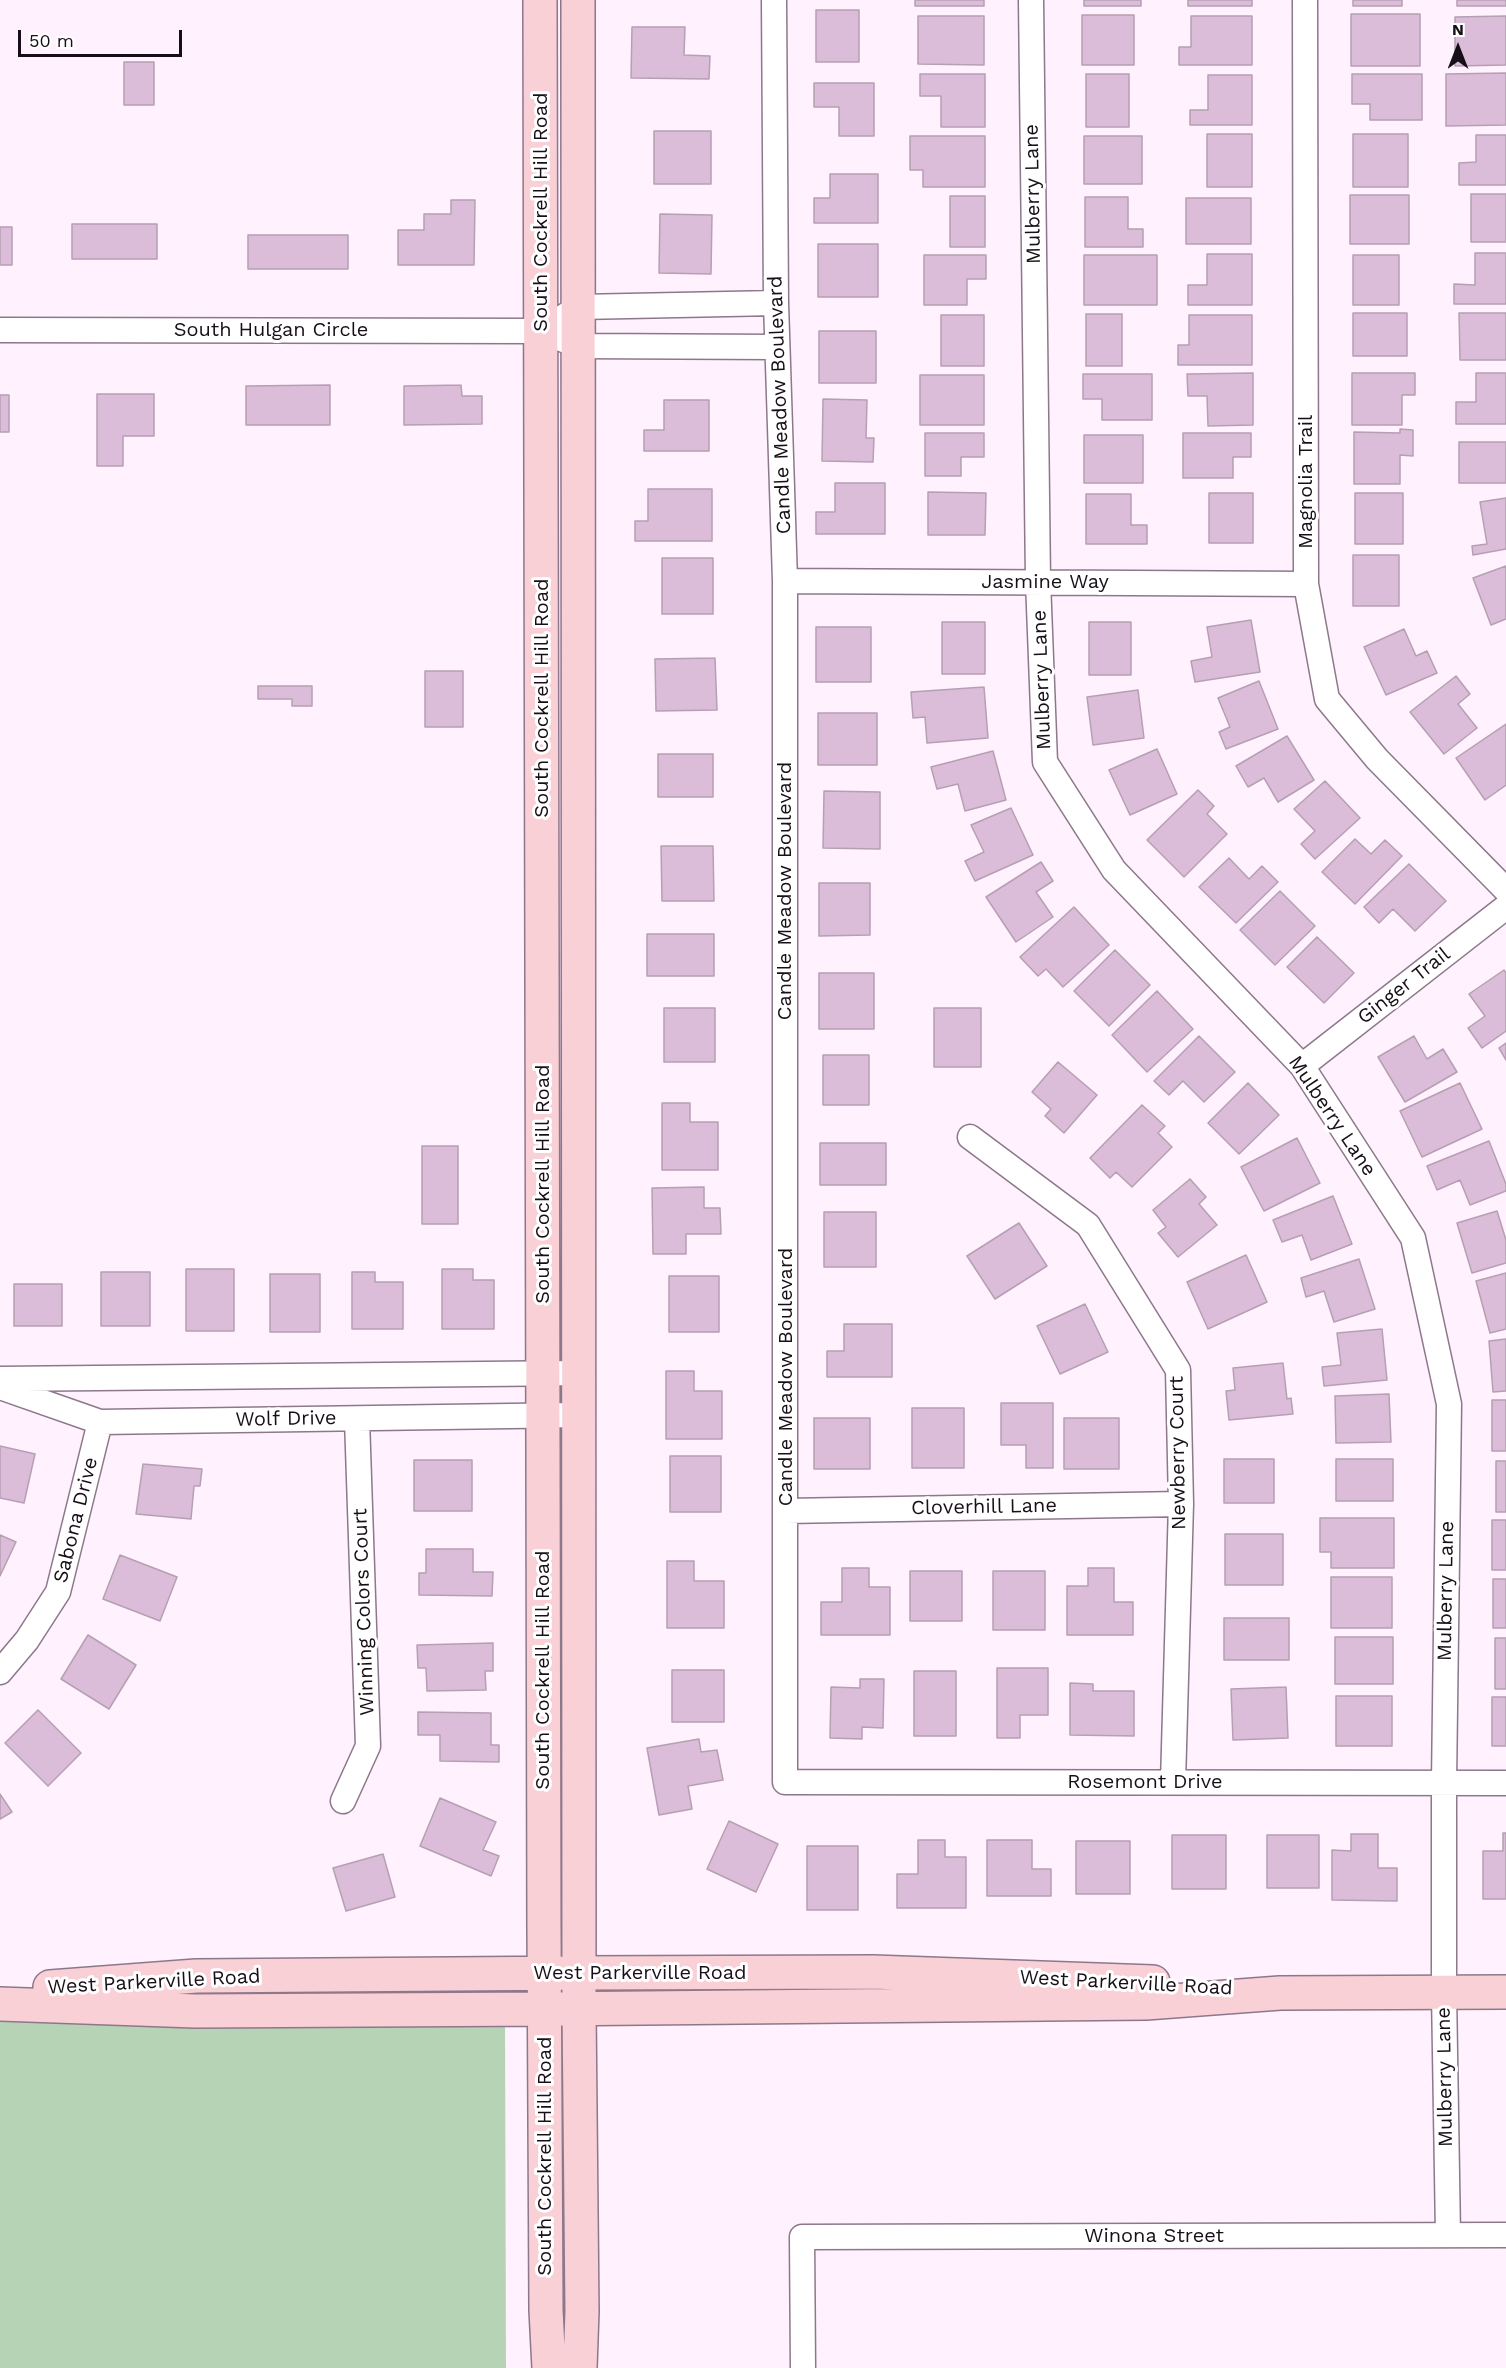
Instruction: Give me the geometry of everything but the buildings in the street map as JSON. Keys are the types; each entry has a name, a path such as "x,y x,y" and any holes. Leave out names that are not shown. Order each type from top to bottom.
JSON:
{"main road":[{"name":"South Cockrell Hill Road","path":"540,0 544,2009 546,2310 549,2368"},
{"name":"South Cockrell Hill Road","path":"578,0 579,2009 582,2312 580,2368"},
{"path":"542,897 579,897"},
{"name":"West Parkerville Road","path":"0,1991 196,1976 885,1973 1146,1981 1280,1993"},
{"name":"West Parkerville Road","path":"0,2004 195,2011 579,2009 1146,2003 1280,1993 1506,1992"}],"street":[{"name":"Candle Meadow Boulevard","path":"774,0 776,303 785,581 785,1782"},
{"name":"Mulberry Lane","path":"1031,0 1038,581 1045,762 1114,870 1302,1066 1413,1238 1449,1404 1444,1783 1444,1992 1448,2235"},
{"name":"Magnolia Trail","path":"1305,0 1306,584 1327,699 1377,759 1506,890"},
{"path":"541,331 579,307 776,303"},
{"name":"South Hulgan Circle","path":"0,330 541,331"},
{"path":"541,331 579,346 777,347"},
{"name":"Jasmine Way","path":"785,581 1306,584"},
{"name":"Ginger Trail","path":"1302,1066 1506,907"},
{"name":"Newberry Court","path":"970,1137 1088,1225 1178,1370 1181,1504 1173,1782"},
{"path":"0,1379 579,1373"},
{"name":"Wolf Drive","path":"0,1387 100,1422 579,1415"},
{"name":"Winning Colors Court","path":"343,1801 368,1746 357,1419"},
{"name":"Sabona Drive","path":"0,1672 27,1640 58,1592 100,1422"},
{"name":"Cloverhill Lane","path":"786,1511 1181,1504"},
{"name":"Rosemont Drive","path":"785,1782 1506,1783"},
{"name":"Winona Street","path":"803,2368 802,2237 1506,2235"}],"green space":[{"path":"0,2015 505,2016 506,2368 0,2368"}]}
